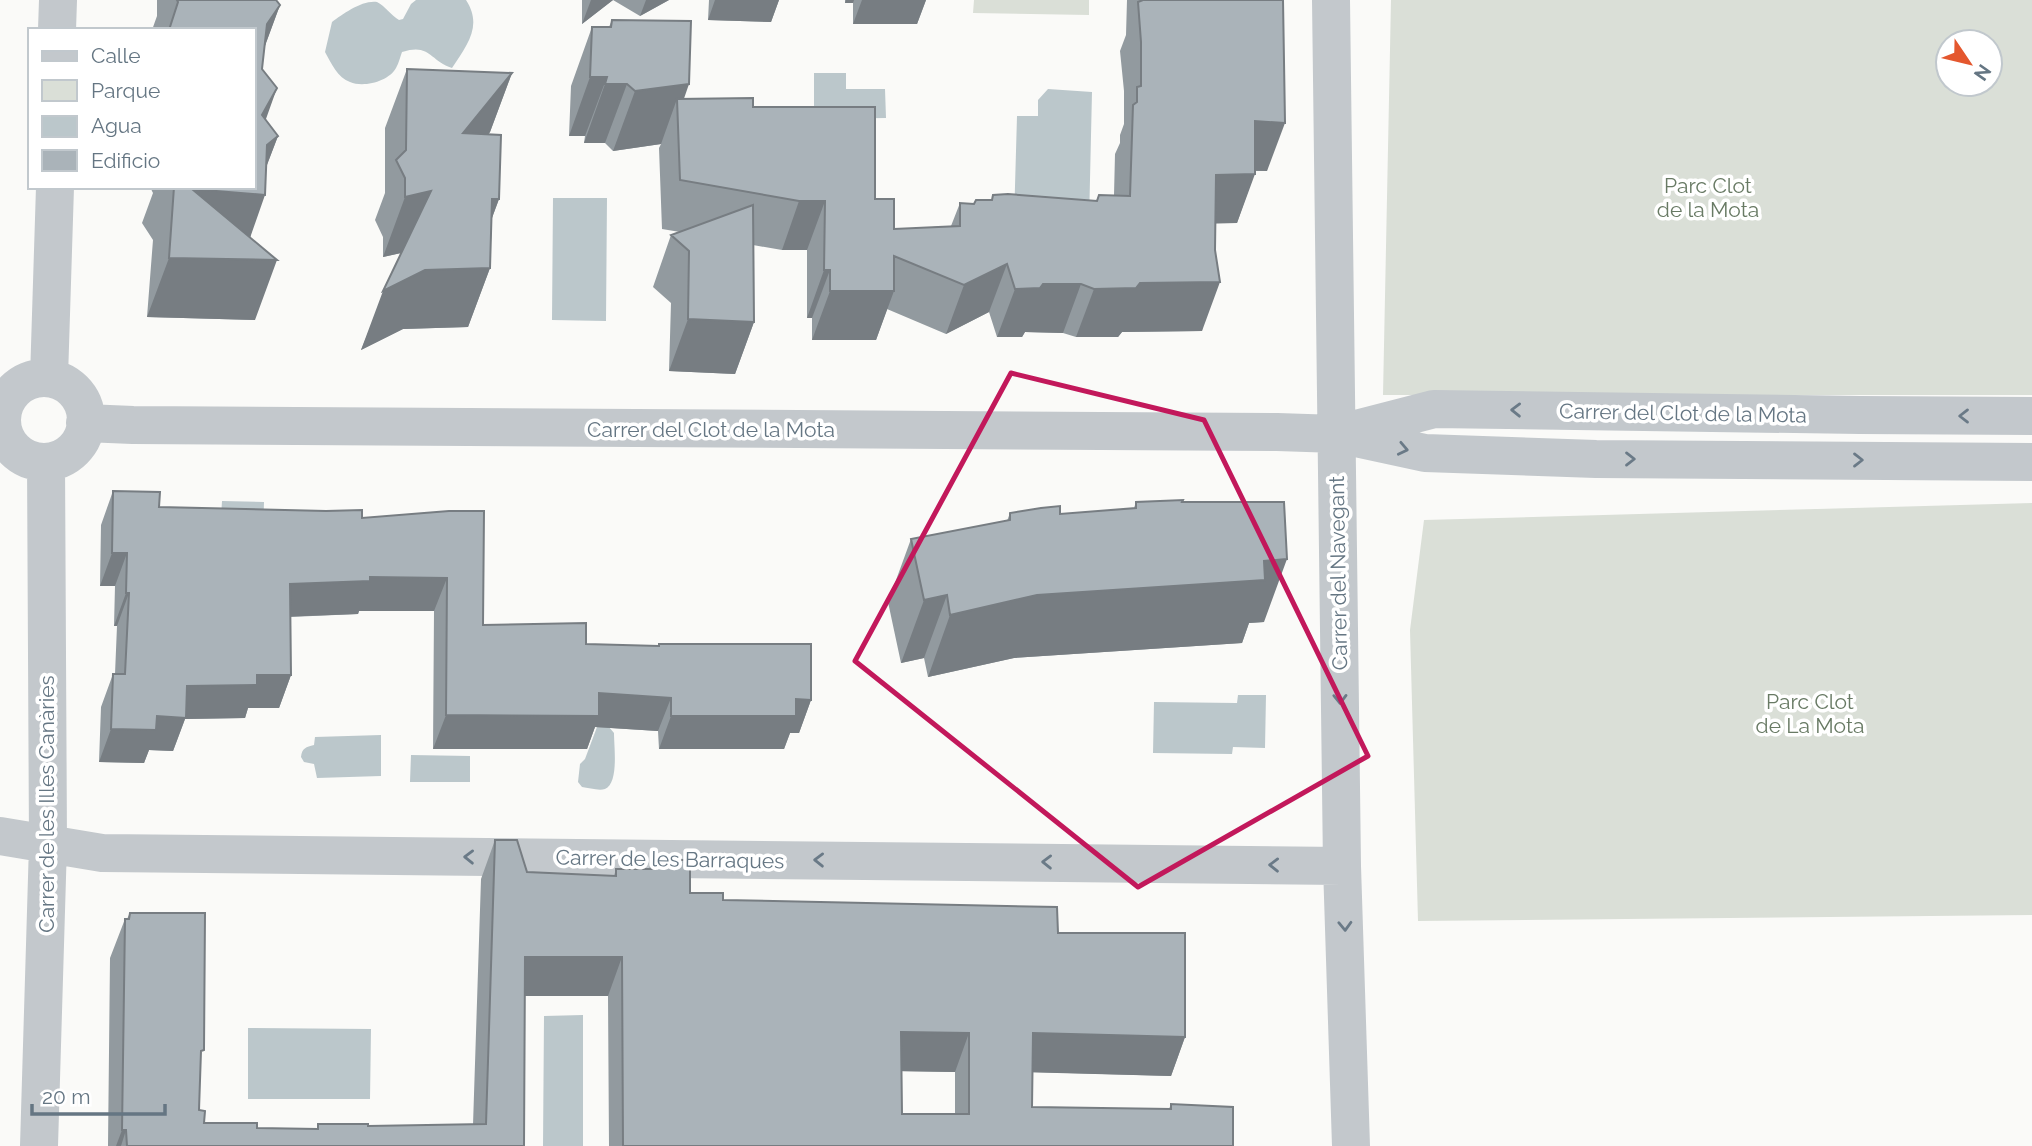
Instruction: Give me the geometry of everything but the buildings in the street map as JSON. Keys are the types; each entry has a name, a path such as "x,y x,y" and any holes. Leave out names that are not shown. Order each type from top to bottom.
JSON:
{"street":[{"path":"57,28 58,0"},
{"name":"Carrer del Navegant","path":"1331,0 1342,866 1351,1146"},
{"path":"49,378 55,189"},
{"path":"49,378 72,389 80,399 84,410 83,435 68,454 58,460 34,461 22,457 5,439 1,415 13,391 24,383 49,378"},
{"name":"Carrer del Clot de la Mota","path":"1337,434 1434,409 2032,416"},
{"name":"Carrer del Clot de la Mota","path":"85,423 1277,432 1337,434 1425,453 1596,458 2032,462"},
{"name":"Carrer de les Illes Canàries","path":"39,1146 48,844 46,462"},
{"name":"Carrer de les Barraques","path":"0,836 102,853 1342,866"}],"highlighted area":[{"path":"1011,373 1204,420 1368,756 1138,887 855,661"}],"green space":[{"path":"974,0 1089,0 1089,15 973,13"},
{"name":"Parc Clot de la Mota","path":"1391,0 2032,0 2032,395 1383,395"},
{"name":"Parc Clot de La Mota","path":"2032,503 2032,915 1418,921 1410,630 1424,520"}],"water":[{"path":"416,0 466,0 471,9 471,35 452,68 424,51 411,50 402,52 393,73 369,84 350,82 335,70 325,52 332,22 353,8 371,2 377,2 399,20 403,19"},
{"path":"814,73 846,73 846,89 885,89 886,118 814,119"},
{"path":"1048,89 1092,92 1089,223 1014,221 1017,116 1038,116 1038,100"},
{"path":"553,198 607,198 606,321 552,320"},
{"path":"222,501 264,502 263,535 220,534"},
{"path":"1238,695 1266,695 1265,748 1233,747 1232,754 1153,753 1154,702 1237,703"},
{"path":"597,727 609,727 614,733 614,772 609,785 603,790 582,787 578,782 580,764 585,759"},
{"path":"381,735 381,776 317,778 314,764 304,762 301,757 305,748 314,745 315,737"},
{"path":"411,755 470,756 470,782 410,782"},
{"path":"583,1015 583,1146 543,1146 544,1016"},
{"path":"248,1028 371,1029 370,1099 248,1099"}]}
